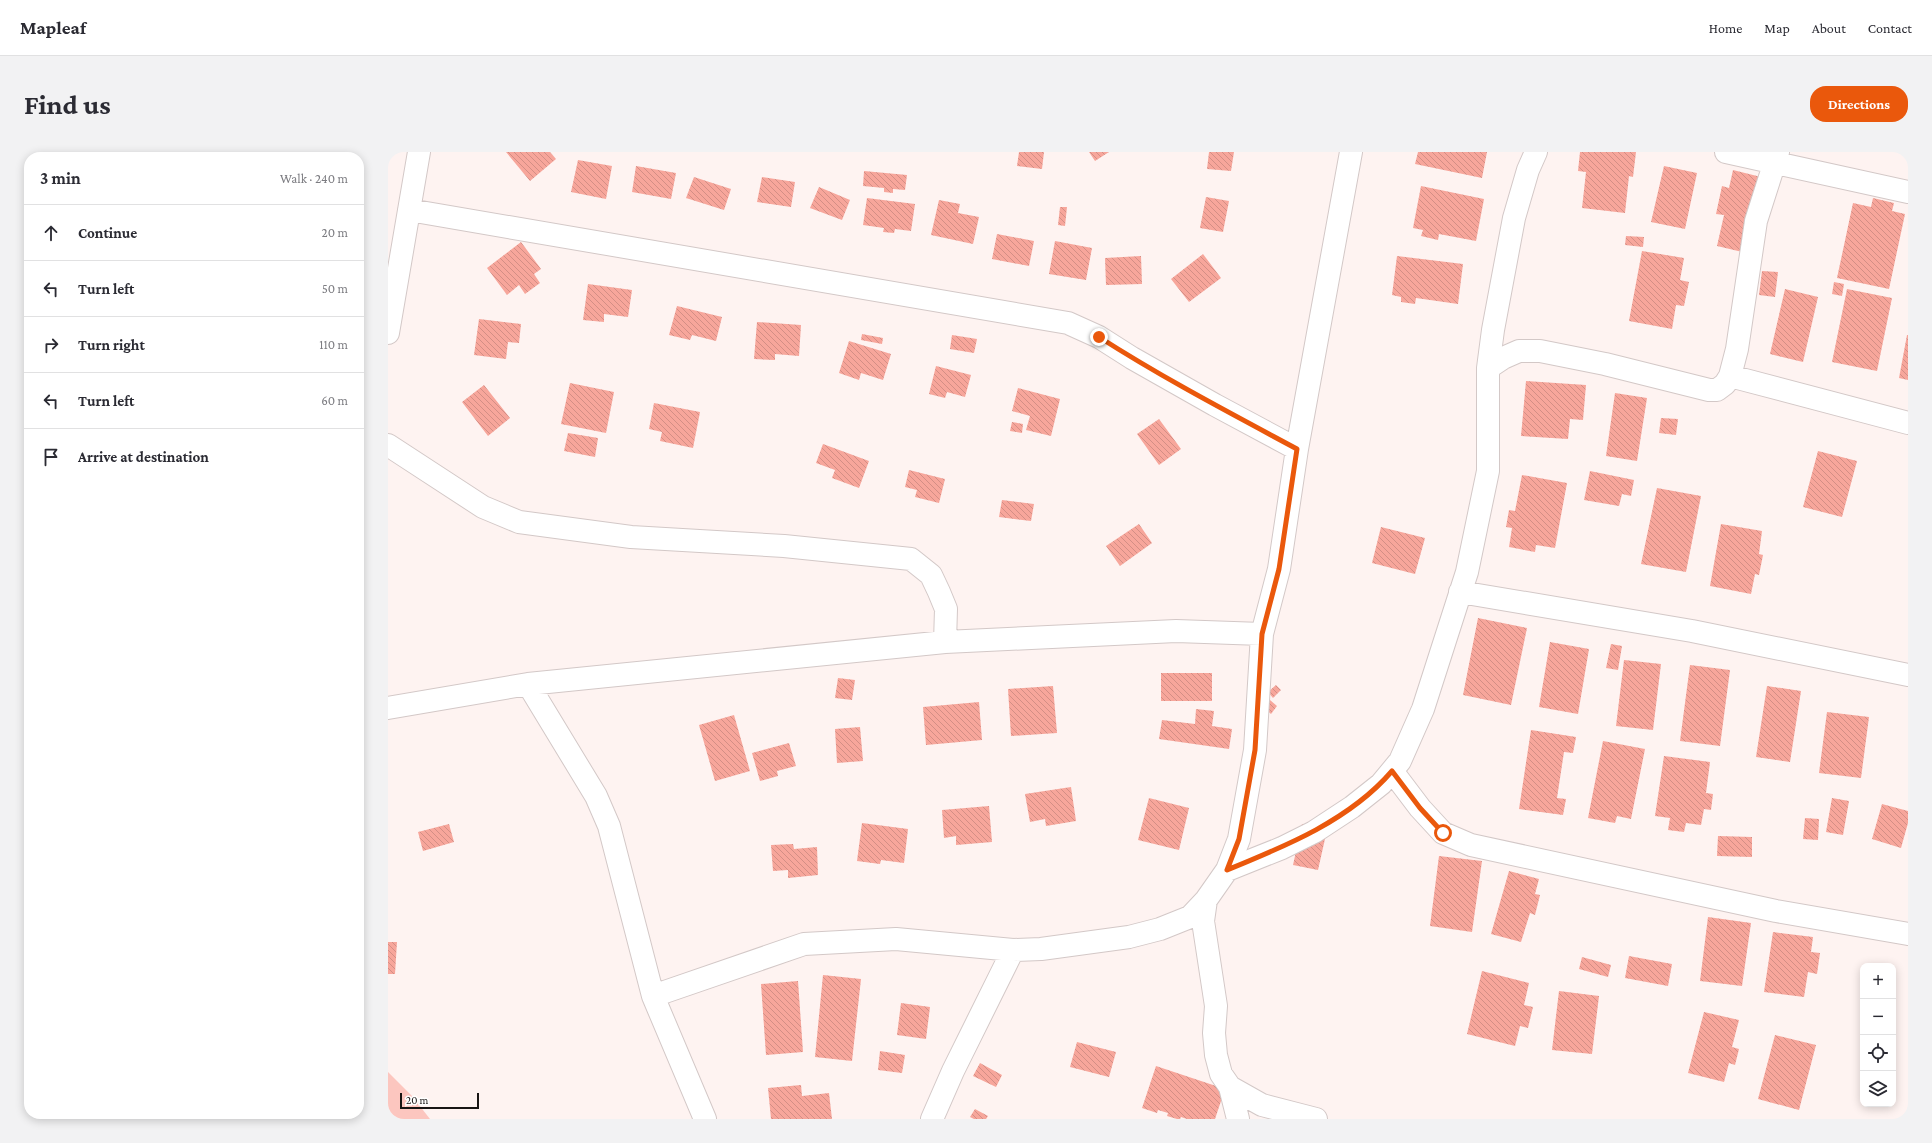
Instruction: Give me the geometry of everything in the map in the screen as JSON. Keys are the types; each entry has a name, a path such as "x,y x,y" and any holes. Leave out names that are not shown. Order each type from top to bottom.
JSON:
{"street":[{"path":"388,333 420,152"},
{"path":"653,996 804,944 896,939 1013,950 1040,949 1129,937 1160,929 1190,917 1206,900 1227,870 1239,839 1255,750 1262,634 1279,569 1297,449 1351,152"},
{"path":"1227,870 1282,848 1314,832 1352,807 1381,784 1400,761 1423,709 1467,572 1488,472 1488,368 1493,330 1514,218 1528,170 1536,152"},
{"path":"1726,152 1776,158 1908,192"},
{"path":"1488,368 1503,358 1519,351 1540,351 1605,364 1709,390 1717,390 1725,384 1730,376 1737,349 1756,221 1776,158"},
{"path":"409,210 1068,324 1099,337 1132,358 1215,405 1297,449"},
{"path":"1730,376 1908,423"},
{"path":"388,445 483,507 519,522 631,537 784,546 910,559 931,575 939,592 946,609 945,642"},
{"path":"1460,592 1692,631 1908,675"},
{"path":"388,708 528,684 945,642 1176,631 1262,634"},
{"path":"528,684 596,796 608,826 653,996 706,1119"},
{"path":"1392,771 1420,808 1443,833 1471,844 1776,911 1908,934"},
{"path":"1206,900 1203,921 1216,1006 1214,1033 1216,1055 1221,1074 1230,1087 1238,1119"},
{"path":"932,1119 953,1071 1013,950"},
{"path":"1230,1087 1262,1105 1316,1119"}],"shaded area":[{"path":"388,1072 412,1096 430,1119 394,1119 388,1112"}],"building":[{"path":"506,152 550,152 556,159 530,181"},
{"path":"1019,152 1044,152 1042,169 1017,166"},
{"path":"1089,152 1109,152 1095,161"},
{"path":"1209,152 1234,152 1231,171 1207,169"},
{"path":"1418,152 1487,152 1482,178 1415,164"},
{"path":"1580,152 1636,152 1633,177 1629,176 1625,213 1582,208 1586,172 1578,171"},
{"path":"578,160 612,166 606,199 571,192"},
{"path":"636,166 676,173 671,199 632,192"},
{"path":"1664,166 1697,173 1685,229 1651,222"},
{"path":"1733,170 1773,180 1755,255 1717,246 1724,215 1716,214 1722,186 1729,188"},
{"path":"864,171 907,175 905,190 893,189 893,193 884,192 884,188 863,186"},
{"path":"694,177 731,189 724,210 686,198"},
{"path":"762,177 795,182 791,207 757,202"},
{"path":"1421,186 1484,199 1476,241 1439,234 1438,240 1421,236 1423,230 1413,228"},
{"path":"819,187 850,200 842,220 810,208"},
{"path":"1206,197 1229,201 1223,232 1200,228"},
{"path":"867,198 915,204 911,231 895,229 894,233 883,232 884,228 863,225"},
{"path":"1873,198 1894,203 1892,211 1905,214 1889,289 1837,278 1853,203 1871,207"},
{"path":"939,200 960,204 958,213 979,217 973,244 931,235"},
{"path":"1060,207 1067,207 1065,226 1058,225"},
{"path":"997,234 1034,241 1029,266 992,259"},
{"path":"1626,236 1644,237 1643,247 1625,245"},
{"path":"1055,241 1092,248 1086,280 1049,274"},
{"path":"521,242 541,269 534,274 540,283 525,294 519,285 507,295 487,268"},
{"path":"1642,251 1684,258 1680,280 1689,282 1684,306 1676,305 1672,329 1629,321"},
{"path":"1203,254 1221,278 1189,302 1171,279"},
{"path":"1141,256 1142,284 1106,285 1105,258"},
{"path":"1397,256 1463,264 1458,304 1416,298 1415,304 1401,302 1401,297 1392,295"},
{"path":"1762,271 1778,272 1775,297 1759,295"},
{"path":"1834,282 1844,284 1842,296 1832,294"},
{"path":"588,284 632,290 628,317 604,314 604,322 583,320"},
{"path":"1785,289 1818,297 1803,362 1770,354"},
{"path":"1847,289 1892,298 1877,371 1832,362"},
{"path":"677,306 722,317 716,341 692,335 690,340 669,335"},
{"path":"479,319 521,324 519,343 508,342 506,359 474,355"},
{"path":"757,322 801,325 799,356 775,354 775,360 754,359"},
{"path":"862,334 883,338 882,344 861,340"},
{"path":"952,335 977,339 974,353 950,349"},
{"path":"1908,335 1908,380 1899,378"},
{"path":"849,341 891,354 883,380 861,373 859,380 839,373"},
{"path":"936,366 971,375 965,397 947,392 945,398 929,394"},
{"path":"1526,381 1586,385 1583,420 1570,419 1568,439 1521,436"},
{"path":"570,383 614,392 606,433 561,424"},
{"path":"484,385 510,418 488,436 462,402"},
{"path":"1018,388 1060,399 1051,436 1026,430 1030,416 1012,411"},
{"path":"1615,393 1647,398 1637,461 1606,456"},
{"path":"654,403 700,412 693,448 660,441 662,432 649,429"},
{"path":"1661,418 1678,419 1676,435 1659,433"},
{"path":"1159,419 1181,449 1159,465 1137,434"},
{"path":"1012,422 1023,424 1022,433 1010,431"},
{"path":"568,433 598,438 595,457 564,451"},
{"path":"823,444 869,461 859,488 832,478 835,470 816,463"},
{"path":"1818,451 1857,461 1842,517 1803,507"},
{"path":"909,470 945,479 939,503 915,497 917,490 905,487"},
{"path":"1590,471 1634,480 1631,496 1622,494 1619,506 1584,500"},
{"path":"1522,475 1567,483 1555,548 1536,545 1535,552 1509,547 1512,528 1506,527 1509,510 1515,511"},
{"path":"1657,488 1701,496 1686,572 1641,564"},
{"path":"1002,500 1034,504 1031,521 999,517"},
{"path":"1139,524 1152,543 1120,566 1106,546"},
{"path":"1721,524 1762,531 1759,554 1763,555 1759,575 1755,574 1751,594 1710,586"},
{"path":"1381,527 1425,538 1415,574 1372,563"},
{"path":"1478,618 1527,628 1511,705 1463,695"},
{"path":"1550,642 1589,649 1578,714 1539,707"},
{"path":"1611,644 1622,646 1618,670 1606,668"},
{"path":"1624,660 1661,664 1653,730 1616,726"},
{"path":"1690,665 1730,670 1720,746 1680,741"},
{"path":"1161,673 1212,673 1212,701 1161,701"},
{"path":"838,678 855,680 852,700 835,698"},
{"path":"1276,685 1281,690 1273,698 1268,692"},
{"path":"1053,686 1057,733 1011,736 1008,689"},
{"path":"1767,686 1801,691 1790,762 1756,757"},
{"path":"1270,700 1277,706 1271,714 1263,707"},
{"path":"979,702 982,740 926,745 923,707"},
{"path":"1196,709 1214,711 1212,726 1232,729 1229,749 1159,739 1162,720 1195,724"},
{"path":"1827,712 1869,717 1861,778 1819,773"},
{"path":"734,715 750,771 715,781 699,725"},
{"path":"860,727 863,761 837,763 835,729"},
{"path":"1531,730 1576,737 1573,753 1564,752 1557,798 1566,799 1563,815 1519,809"},
{"path":"1603,741 1645,749 1631,819 1617,816 1615,823 1588,818"},
{"path":"789,743 796,766 777,771 778,776 760,781 752,753"},
{"path":"1664,756 1710,762 1706,793 1713,794 1711,810 1704,809 1701,825 1686,823 1684,832 1668,830 1670,818 1655,816"},
{"path":"1071,787 1076,821 1046,826 1045,819 1030,822 1025,794"},
{"path":"1149,798 1189,808 1179,850 1138,840"},
{"path":"1832,798 1849,801 1843,835 1826,832"},
{"path":"1882,804 1908,811 1908,823 1901,848 1872,839"},
{"path":"989,806 992,842 956,845 956,836 944,838 942,810"},
{"path":"1805,818 1819,819 1818,840 1803,839"},
{"path":"862,823 908,829 904,863 881,860 880,864 857,861"},
{"path":"449,824 454,842 423,851 418,832"},
{"path":"1302,824 1327,830 1318,870 1293,865"},
{"path":"1718,836 1752,837 1752,857 1717,856"},
{"path":"793,844 794,849 817,847 818,875 788,878 788,870 773,871 771,845"},
{"path":"1439,856 1482,861 1472,932 1430,926"},
{"path":"1509,871 1539,879 1535,894 1540,895 1535,915 1530,913 1521,942 1491,934"},
{"path":"1708,917 1751,923 1742,986 1700,981"},
{"path":"1773,932 1813,937 1811,952 1820,953 1817,974 1808,972 1804,997 1764,992"},
{"path":"388,942 397,942 395,974 388,974"},
{"path":"1629,956 1672,964 1668,986 1625,978"},
{"path":"1582,957 1611,965 1608,977 1579,969"},
{"path":"1482,971 1529,983 1524,1005 1533,1007 1528,1028 1520,1026 1515,1046 1467,1034"},
{"path":"823,975 861,979 852,1061 815,1057"},
{"path":"798,981 803,1052 766,1055 761,984"},
{"path":"1559,991 1599,996 1592,1054 1552,1050"},
{"path":"901,1003 930,1007 926,1039 897,1035"},
{"path":"1704,1012 1739,1020 1732,1047 1739,1049 1735,1065 1729,1063 1724,1082 1688,1073"},
{"path":"1775,1035 1816,1045 1799,1110 1758,1099"},
{"path":"1077,1042 1116,1052 1109,1077 1070,1067"},
{"path":"880,1051 905,1055 902,1073 878,1070"},
{"path":"980,1063 1002,1075 996,1087 973,1076"},
{"path":"1156,1066 1225,1089 1215,1119 1187,1119 1181,1117 1180,1119 1177,1119 1167,1116 1168,1113 1158,1110 1157,1113 1142,1108"},
{"path":"801,1085 802,1096 829,1093 832,1119 771,1119 768,1088"},
{"path":"975,1109 988,1116 986,1119 974,1119 970,1117"}],"route":[{"path":"1099,337 1132,358 1215,405 1297,449 1279,569 1262,634 1255,750 1239,839 1227,870 1282,848 1314,832 1352,807 1381,784 1392,771 1420,808 1443,833"}]}
